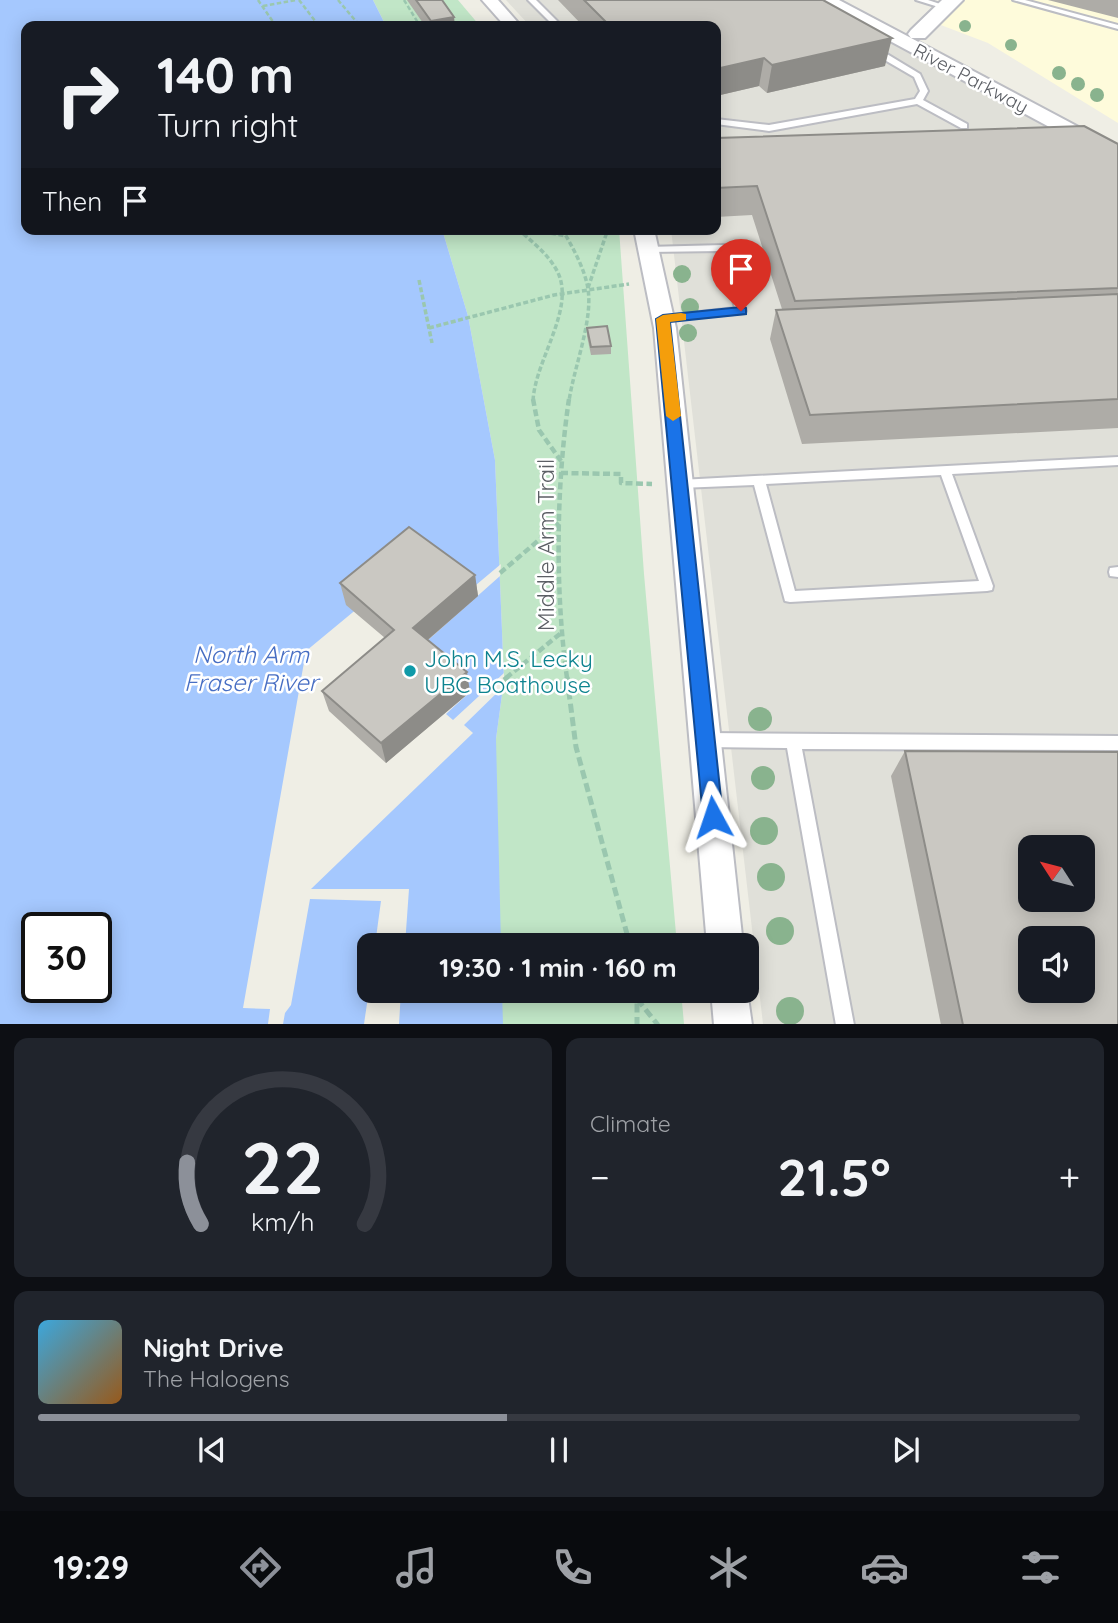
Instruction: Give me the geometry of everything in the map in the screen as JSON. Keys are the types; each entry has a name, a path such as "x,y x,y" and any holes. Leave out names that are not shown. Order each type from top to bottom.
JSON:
{"street":[{"path":"490,0 509,21"},
{"name":"River Parkway","path":"824,0 1118,157"},
{"name":"River Parkway","path":"842,0 918,34 1066,108 1118,138"},
{"path":"949,4 918,34 923,45 1118,148"},
{"path":"647,239 663,319 724,933"},
{"path":"731,1003 733,1024"}],"lane":[{"path":"531,0 553,21"},
{"path":"921,0 949,4"},
{"path":"1017,0 1118,27"},
{"path":"1056,10 1062,4"},
{"path":"869,47 917,76 924,90 918,101"},
{"path":"721,123 769,128 918,101 964,126"},
{"path":"761,136 769,128"},
{"path":"647,239 724,248 741,311 663,319"},
{"path":"680,484 1118,461"},
{"path":"759,479 790,597 987,586 945,470"},
{"path":"705,740 1118,743"},
{"path":"793,742 845,1024"}],"path":[{"path":"258,0 273,21"},
{"path":"263,6 298,0 315,21"},
{"path":"338,0 356,21"},
{"path":"404,0 417,21"},
{"path":"525,235 552,260 563,293 563,305 533,379 532,409 548,448 561,461"},
{"path":"561,235 566,236"},
{"path":"588,288 606,235"},
{"name":"Middle Arm Trail","path":"566,236 588,288 587,315 573,374 561,461 561,633 576,747 627,933"},
{"path":"419,280 432,344"},
{"path":"429,328 496,308 563,293 630,284"},
{"path":"561,473 621,474 621,483 680,484"},
{"path":"500,573 559,523"},
{"path":"504,680 561,633"},
{"path":"637,1003 637,1024"},
{"path":"640,1003 658,1024"}],"shaded area":[{"path":"506,0 816,0 1118,167 1118,1024 763,1024 759,989 759,933 752,933 672,235 721,235 721,21 525,21"},
{"path":"950,0 1118,0 1118,123 988,43 925,19"}],"green space":[{"path":"373,0 458,0 476,21 384,21"},
{"path":"444,235 619,235 644,574 676,933 491,933 496,739 504,680 495,460 468,316"},
{"path":"490,1003 682,1003 684,1024 489,1024"}],"water":[{"name":"North Arm Fraser River","path":"0,0 373,0 384,21 21,21 21,235 444,235 468,316 495,460 504,680 496,739 501,933 357,933 357,1003 502,1003 503,1024 0,1024"}],"pier":[{"path":"422,555 470,590 501,564 500,576 418,649 470,692 446,714 453,720 504,673 504,686 464,725 473,733 311,889 409,889 406,933 377,933 381,901 310,899 291,1005 285,1013 283,1024 268,1024 270,1009 243,1008 306,651"},
{"path":"367,1003 400,1003 399,1024 364,1024"}],"building":[{"path":"416,0 442,0 454,17 431,21"},
{"path":"584,0 823,0 892,38 772,65 764,58 721,68 721,21 605,21"},
{"path":"1084,126 1118,144 1118,288 795,301 757,186 721,188 721,138"},
{"path":"1118,294 1118,399 810,415 776,310"},
{"path":"607,326 611,346 591,347 587,328"},
{"name":"John M.S. Lecky UBC Boathouse","path":"409,527 475,575 413,628 467,672 381,743 322,691 394,630 340,583"},
{"path":"905,751 1118,752 1118,1024 963,1024"}],"slow traffic":[{"path":"673,416 663,319 681,317"}],"place":[{"name":"John M.S. Lecky UBC Boathouse","path":"410,671"}],"route":[{"path":"713,817 663,319 741,311"}]}
